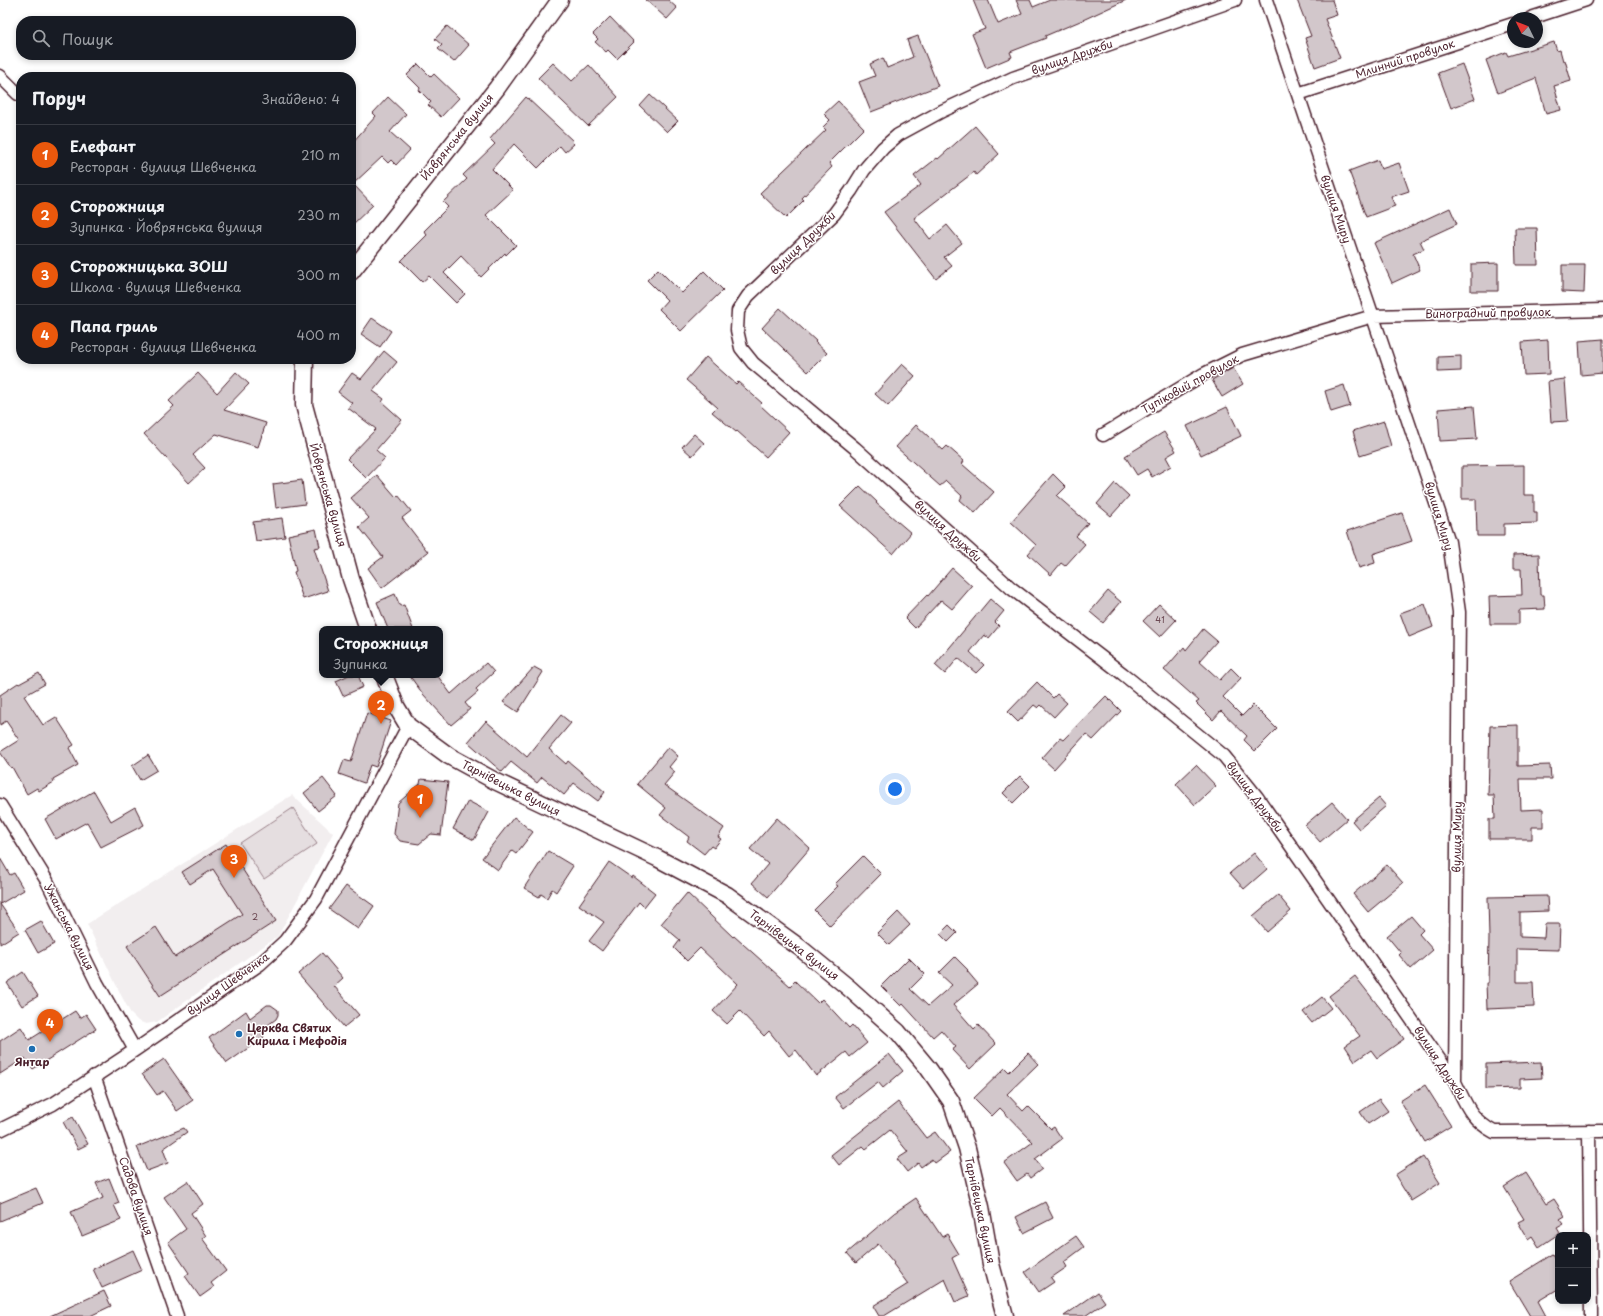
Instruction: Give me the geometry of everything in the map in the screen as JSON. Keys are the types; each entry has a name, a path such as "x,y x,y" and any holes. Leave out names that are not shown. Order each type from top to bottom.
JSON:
{"street":[{"name":"Йоврянська вулиця","path":"356,266 497,88 560,0"},
{"name":"вулиця Дружби","path":"1234,0 1012,78 942,111 898,135 883,148 864,170 852,191 834,214 748,296 738,311 737,330 741,348 753,363 855,448 1011,588 1123,674 1224,756 1257,797 1454,1082 1471,1114 1481,1125 1494,1132 1603,1130"},
{"name":"вулиця Миру","path":"1266,0 1449,542 1459,612 1454,1082"},
{"path":"1543,14 1586,0"},
{"name":"Млинний провулок","path":"1298,94 1507,26"},
{"path":"0,76 16,92"},
{"name":"Виноградний провулок","path":"1372,316 1603,310"},
{"name":"Тупіковий провулок","path":"1103,435 1204,374 1242,355 1372,316"},
{"name":"Йоврянська вулиця","path":"305,364 304,405 351,579 367,626"},
{"path":"385,678 396,706 408,726"},
{"name":"вулиця Шевченка","path":"0,1130 53,1104 135,1050 260,964 284,941 316,899 408,726"},
{"name":"Тарнівецька вулиця","path":"408,726 449,756 496,781 657,858 727,895 804,951 850,988 898,1032 928,1068 951,1101 967,1148 981,1207 991,1264 1005,1316"},
{"name":"Ужанська вулиця","path":"0,805 47,881 97,983 135,1050"},
{"name":"Садова вулиця","path":"94,1076 177,1316"},
{"path":"1589,1131 1591,1316"}],"shaded area":[{"path":"292,795 333,833 278,936 157,1022 146,1024 138,1021 131,1014 121,995 87,924"},
{"path":"293,808 317,844 264,879 240,843"}],"building":[{"path":"646,0 668,0 677,8 667,19"},
{"path":"973,0 988,0 998,24 1022,14 1016,0 1030,0 1033,7 1050,0 1126,0 1045,36 1046,38 1010,52 1012,57 986,68 972,34 985,29"},
{"path":"1297,0 1332,0 1337,15 1325,19 1340,58 1315,67 1305,38 1311,36"},
{"path":"610,17 634,42 617,59 608,50 606,52 595,42 598,39 593,34"},
{"path":"447,26 469,45 454,62 438,49 442,45 435,39"},
{"path":"918,36 938,86 871,112 859,82 875,76 870,64 883,58 887,68 913,57 907,40"},
{"path":"1554,42 1557,51 1560,50 1563,61 1565,60 1571,81 1554,86 1561,110 1546,114 1536,78 1498,93 1486,60 1506,52 1508,56 1534,48 1543,48 1543,45"},
{"path":"553,63 572,81 589,65 618,97 588,126 538,78"},
{"path":"418,64 431,77 434,74 459,98 441,117 428,105 431,102 407,75"},
{"path":"1462,64 1475,99 1451,108 1438,73"},
{"path":"650,95 678,121 667,132 640,106"},
{"path":"388,97 406,114 390,132 410,150 396,165 391,160 388,163 382,157 356,181 356,138 376,116 373,113"},
{"path":"526,97 573,141 572,142 574,144 565,152 560,146 538,168 514,144 492,169 513,190 486,215 516,245 506,255 505,253 481,277 461,256 444,273 465,294 456,303 429,276 422,282 401,261 427,235 424,231 448,207 443,202 467,179 463,175 495,144 490,139"},
{"path":"838,101 864,128 829,163 832,167 802,198 804,200 786,218 760,193 826,130 823,127 830,120 824,114"},
{"path":"975,126 999,154 976,175 974,172 914,218 930,239 947,225 962,243 944,257 952,266 936,279 884,212 921,185 914,176 937,158 938,159"},
{"path":"1378,160 1381,169 1399,163 1409,191 1391,197 1395,206 1366,217 1349,171"},
{"path":"356,187 373,205 356,221"},
{"path":"1450,208 1457,224 1420,241 1424,249 1413,254 1420,270 1392,283 1374,243"},
{"path":"1515,228 1537,228 1538,265 1516,265"},
{"path":"1498,263 1498,291 1471,291 1471,264"},
{"path":"1562,265 1585,265 1584,293 1562,292"},
{"path":"658,269 682,293 704,271 723,290 681,331 659,309 667,300 647,280"},
{"path":"780,308 827,353 808,372 762,328"},
{"path":"372,318 391,331 380,347 361,334"},
{"path":"1603,339 1603,373 1581,375 1579,341"},
{"path":"1548,340 1549,374 1524,375 1522,342"},
{"path":"384,351 397,362 373,391 384,399 382,402 402,420 376,450 385,458 366,478 347,459 376,429 348,408 352,403 338,392 352,373 361,379"},
{"path":"1461,356 1461,371 1438,372 1438,357"},
{"path":"706,357 736,384 738,382 762,403 760,405 789,432 766,457 737,431 736,432 712,412 717,407 686,380"},
{"path":"902,364 915,376 888,406 875,394"},
{"path":"1233,368 1243,384 1222,397 1212,380"},
{"path":"236,372 249,384 224,410 266,423 258,447 216,434 193,455 205,468 189,483 144,434 174,406 169,401 198,373 217,393"},
{"path":"1565,379 1568,421 1551,422 1548,381"},
{"path":"1344,385 1350,406 1331,412 1325,391"},
{"path":"1474,406 1477,439 1440,441 1438,409"},
{"path":"1227,407 1241,436 1201,455 1187,426"},
{"path":"1384,421 1391,446 1360,456 1353,431"},
{"path":"916,425 943,450 947,446 964,461 962,464 994,492 975,513 960,500 962,496 946,481 940,486 896,447"},
{"path":"1164,432 1176,451 1166,457 1171,466 1152,477 1147,469 1137,475 1125,456"},
{"path":"694,434 704,443 692,456 682,447"},
{"path":"1524,465 1524,495 1534,495 1534,512 1537,512 1537,523 1504,524 1504,536 1477,536 1476,499 1462,499 1462,466"},
{"path":"1053,474 1066,487 1057,496 1088,523 1076,536 1085,544 1065,566 1061,563 1051,575 1028,554 1036,545 1011,522"},
{"path":"377,475 396,497 398,495 411,511 402,518 428,552 382,588 368,568 383,557 359,527 369,518 351,498"},
{"path":"302,480 305,504 276,508 273,484"},
{"path":"1115,483 1129,496 1111,516 1097,504"},
{"path":"860,486 877,502 876,503 911,533 893,554 840,506"},
{"path":"1402,513 1412,541 1373,554 1375,563 1359,568 1347,531"},
{"path":"282,518 285,537 256,541 253,522"},
{"path":"316,529 320,547 314,548 328,591 303,599 294,572 296,571 288,535"},
{"path":"1539,554 1540,595 1544,595 1545,609 1519,610 1519,624 1490,624 1489,596 1522,595 1521,569 1513,569 1513,555"},
{"path":"952,568 972,586 952,609 941,600 915,628 905,618 927,595 928,596"},
{"path":"1108,591 1121,602 1103,623 1090,612"},
{"path":"395,594 400,606 404,605 412,626 387,626 377,602"},
{"path":"990,599 1004,611 995,622 999,626 989,638 984,635 970,652 984,665 976,673 958,658 945,674 935,665"},
{"path":"1159,604 1176,620 1160,637 1143,621"},
{"path":"1425,604 1433,627 1409,637 1400,613"},
{"path":"1203,629 1217,641 1199,661 1220,680 1231,668 1241,678 1223,697 1242,716 1253,705 1277,729 1255,751 1244,740 1247,736 1221,711 1213,720 1196,703 1199,701 1164,670 1184,647 1186,650"},
{"path":"486,663 494,672 476,689 478,692 465,703 470,709 451,725 423,694 411,678 439,678 451,694"},
{"path":"534,667 543,672 518,712 503,702"},
{"path":"39,673 45,684 24,696 43,725 56,717 74,745 69,748 78,765 53,779 54,782 39,791 37,788 27,794 12,767 11,768 0,752 19,740 6,721 0,725 0,695 18,683 19,684"},
{"path":"342,678 359,678 363,687 343,696 336,681"},
{"path":"1037,682 1053,698 1057,694 1067,703 1054,717 1041,705 1038,708 1034,705 1018,722 1008,712"},
{"path":"1106,696 1121,711 1093,740 1086,734 1054,769 1042,758 1060,738 1063,740"},
{"path":"367,713 391,721 376,767 370,765 364,783 339,774 344,760 351,762"},
{"path":"561,715 571,723 549,749 566,764 568,761 605,792 598,801 574,783 564,795 542,777 537,783 511,762 502,772 468,742 486,721 527,757"},
{"path":"1518,725 1518,766 1550,765 1551,779 1520,779 1521,810 1543,809 1543,827 1532,827 1532,839 1489,839 1489,819 1495,819 1494,795 1488,795 1490,726"},
{"path":"668,747 678,756 669,767 675,772 664,785 724,828 718,837 721,839 714,848 711,846 704,854 687,841 689,837 660,815 666,808 637,784"},
{"path":"148,755 157,770 140,780 132,766"},
{"path":"1196,765 1216,786 1195,805 1176,784"},
{"path":"1020,776 1030,786 1013,803 1003,793"},
{"path":"323,778 337,796 318,811 304,793"},
{"path":"421,779 448,782 441,835 431,834 419,844 400,841 394,834 398,803 420,784"},
{"path":"94,791 111,821 135,807 144,825 101,847 87,822 56,839 45,819"},
{"path":"1379,798 1386,806 1359,829 1352,821"},
{"path":"468,801 489,812 474,840 453,829"},
{"path":"1332,802 1347,819 1320,842 1305,825"},
{"path":"514,817 533,832 516,854 512,851 498,870 482,858"},
{"path":"777,818 810,848 768,897 752,883 768,864 750,849"},
{"path":"226,844 276,921 160,996 127,946 156,927 175,957 242,914 213,869 190,884 182,872"},
{"path":"548,851 573,866 556,892 552,889 547,898 541,894 539,897 524,888"},
{"path":"1254,853 1267,869 1244,889 1230,873"},
{"path":"863,856 881,874 830,926 814,910 838,886 835,884"},
{"path":"0,858 10,875 14,873 24,890 0,904"},
{"path":"609,862 632,878 633,876 655,893 644,907 639,902 602,951 589,941 604,922 579,905"},
{"path":"1387,865 1403,883 1368,912 1353,894"},
{"path":"346,886 374,906 358,929 329,909"},
{"path":"687,893 733,937 734,936 790,986 795,981 818,1003 822,999 849,1028 852,1025 867,1043 850,1057 846,1052 816,1076 796,1050 789,1056 769,1031 764,1036 740,1011 727,1024 713,1011 738,984 700,948 687,961 674,948 680,940 661,924"},
{"path":"1278,895 1291,911 1267,932 1253,916"},
{"path":"1547,896 1548,911 1520,912 1520,937 1544,938 1545,924 1560,924 1559,950 1517,949 1517,982 1533,982 1534,1007 1487,1009 1486,983 1488,983 1489,938 1488,897"},
{"path":"0,904 19,932 0,944"},
{"path":"898,912 910,925 889,945 877,933"},
{"path":"1411,916 1423,930 1419,934 1433,950 1411,969 1399,955 1401,953 1387,936"},
{"path":"41,921 54,944 38,953 25,930"},
{"path":"949,925 957,933 948,942 940,934"},
{"path":"322,953 343,978 334,986 359,1015 344,1027 298,974"},
{"path":"955,957 968,970 967,971 978,984 953,1005 974,1029 978,1025 996,1044 970,1069 952,1050 956,1047 941,1030 933,1037 903,1004 901,1006 881,986 909,958 925,974 910,989 928,1006 952,985 939,973"},
{"path":"23,972 38,996 22,1006 7,983"},
{"path":"1355,976 1387,1017 1388,1016 1404,1039 1377,1058 1371,1050 1355,1061 1345,1046 1360,1036 1329,996"},
{"path":"1322,997 1331,1008 1312,1023 1303,1012"},
{"name":"Церква Святих Кирила і Мефодія","path":"267,1005 271,1005 278,1010 278,1015 276,1019 260,1031 264,1037 227,1063 209,1038 246,1011 250,1018"},
{"name":"Янтар","path":"75,1011 80,1018 86,1014 96,1029 33,1069 25,1058 0,1074 0,1041 21,1027 29,1040"},
{"path":"1028,1053 1038,1064 1007,1094 1023,1111 1028,1106 1051,1129 1054,1127 1062,1139 1035,1159 1042,1169 1030,1178 1027,1174 1017,1181 1004,1163 1033,1142 1000,1108 992,1116 974,1098 1005,1068 1009,1072"},
{"path":"889,1054 903,1071 883,1088 878,1082 844,1108 835,1097"},
{"path":"164,1059 193,1100 177,1111 163,1091 157,1095 142,1074"},
{"path":"1541,1062 1542,1078 1520,1079 1520,1088 1486,1089 1486,1064"},
{"path":"1425,1085 1451,1126 1425,1142 1400,1101"},
{"path":"1379,1099 1388,1111 1368,1124 1360,1112"},
{"path":"898,1102 926,1138 935,1132 950,1152 935,1163 932,1159 921,1167 918,1163 907,1172 897,1159 908,1152 890,1130 866,1149 863,1146 839,1165 831,1155"},
{"path":"73,1117 88,1144 78,1149 63,1122"},
{"path":"184,1128 187,1132 163,1149 168,1163 147,1171 137,1147"},
{"path":"1423,1157 1440,1183 1411,1201 1395,1175"},
{"path":"1526,1173 1546,1204 1554,1199 1565,1216 1560,1219 1564,1224 1557,1228 1559,1232 1555,1232 1555,1236 1539,1247 1532,1236 1528,1239 1518,1222 1524,1219 1504,1187"},
{"path":"109,1178 119,1203 114,1205 121,1220 82,1236 71,1212 103,1198 96,1183"},
{"path":"188,1181 203,1204 191,1213 206,1236 202,1238 226,1271 211,1283 214,1287 200,1297 185,1276 189,1273 168,1242 186,1229 164,1197"},
{"path":"36,1188 43,1203 0,1221 0,1203"},
{"path":"916,1198 942,1237 947,1234 959,1254 952,1258 969,1296 955,1302 945,1279 884,1316 879,1316 873,1306 908,1284 893,1264 894,1263 878,1244 856,1263 847,1253 894,1213"},
{"path":"1045,1202 1053,1218 1024,1233 1016,1217"},
{"path":"1076,1236 1084,1247 1064,1262 1067,1267 1051,1278 1054,1282 1039,1292 1025,1272"},
{"path":"133,1250 142,1270 102,1288 93,1269"},
{"path":"1553,1254 1555,1257 1555,1291 1538,1301 1546,1316 1530,1316 1509,1281"},
{"path":"104,1291 111,1306 90,1316 50,1316"},
{"path":"1098,1292 1105,1302 1085,1316 1064,1316"}],"place":[{"name":"Сторожниця","path":"381,724"},
{"name":"Елефант","path":"420,818"},
{"name":"Сторожницька ЗОШ","path":"234,878"},
{"name":"Церква Святих Кирила і Мефодія","path":"239,1034"},
{"name":"Папа гриль","path":"50,1042"},
{"name":"Янтар","path":"32,1049"}]}
